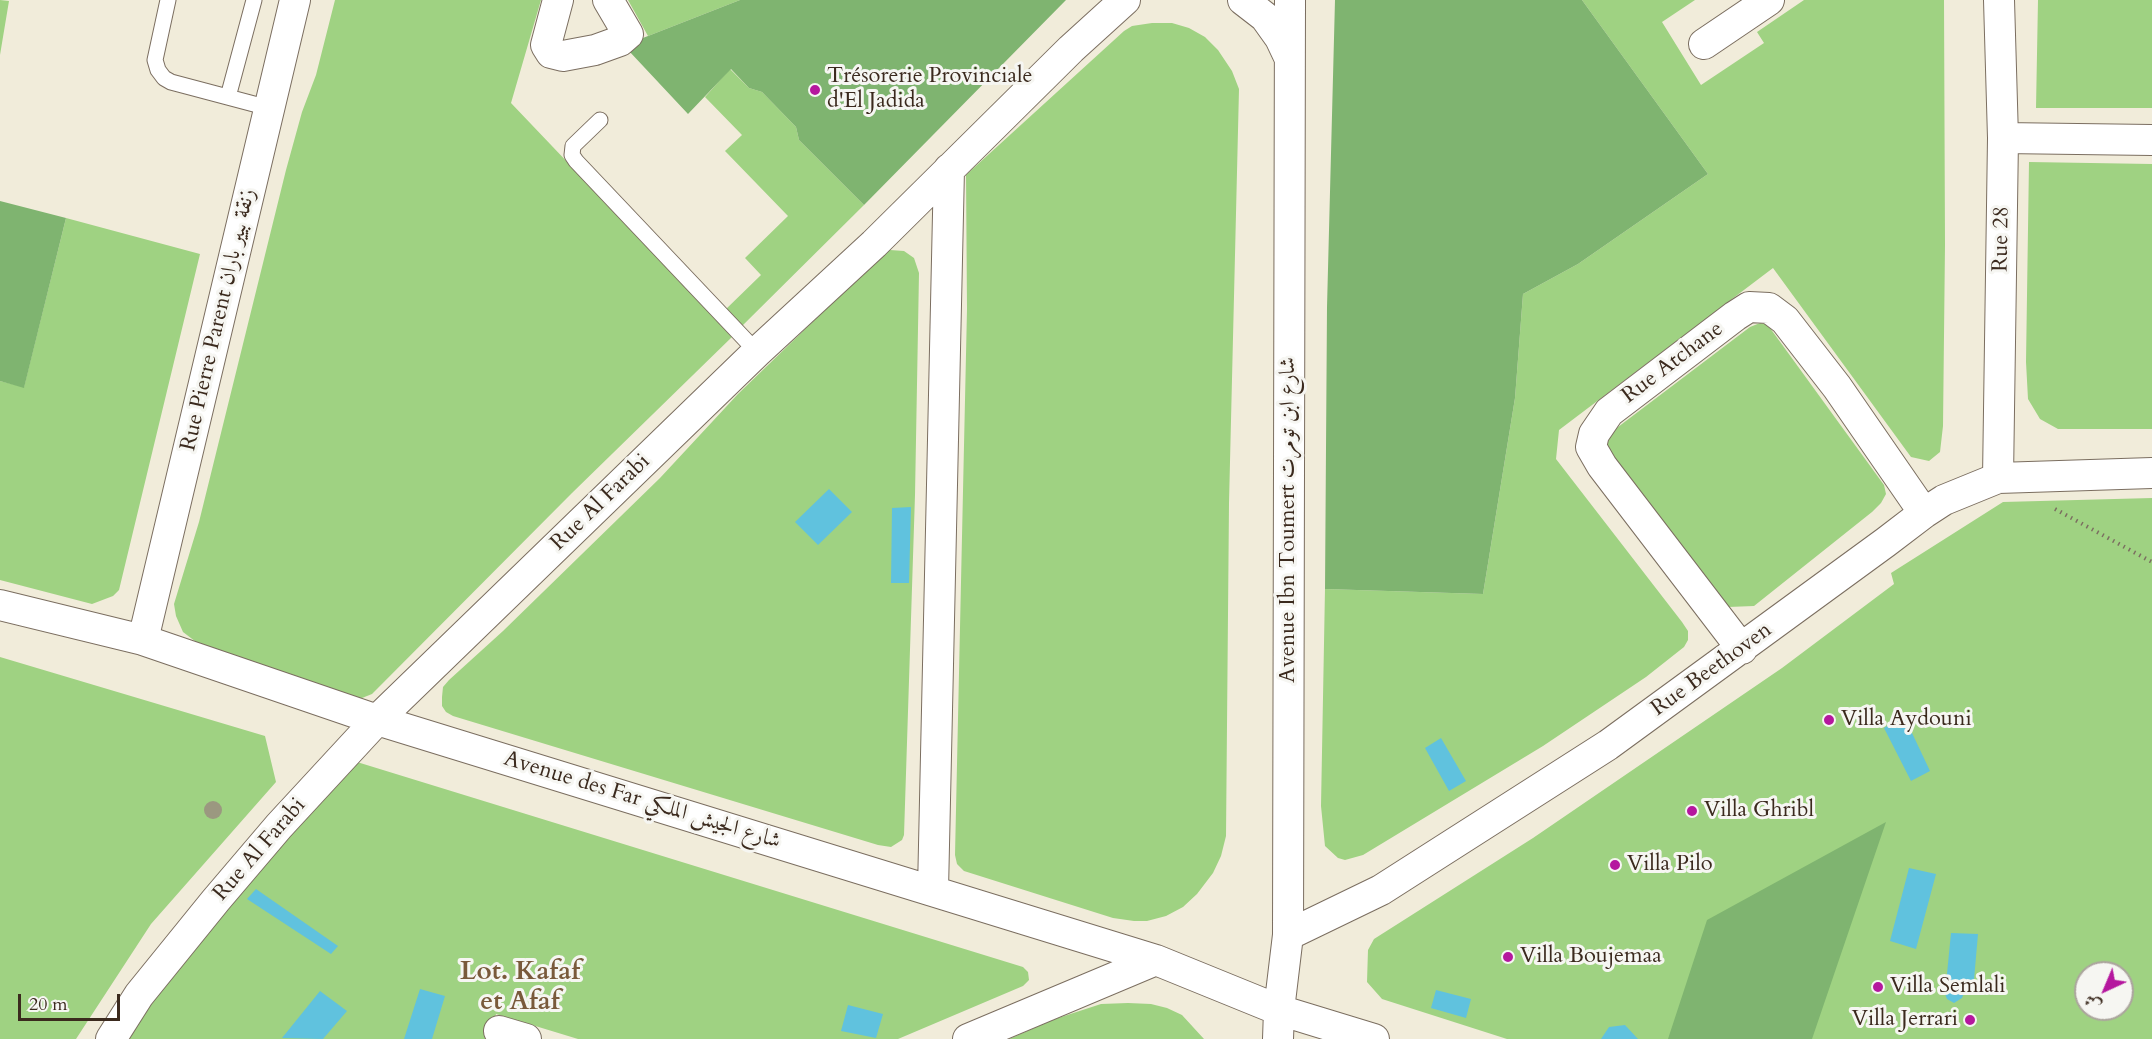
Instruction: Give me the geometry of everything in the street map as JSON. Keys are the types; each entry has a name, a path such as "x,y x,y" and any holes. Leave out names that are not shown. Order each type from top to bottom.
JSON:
{"street":[{"name":"Rue Pierre Parent زنقة بيير باران","path":"143,640 295,0"},
{"path":"558,0 546,45 551,52 563,56 595,50 620,40 628,34 608,0"},
{"name":"Rue Al Farabi","path":"111,1039 139,995 216,900 279,826 377,720 757,352 874,244 1071,49 1125,0"},
{"path":"1243,0 1265,17 1280,38 1290,58"},
{"name":"Avenue Ibn Toumert شارع ابن تومرت","path":"1278,1024 1288,935 1290,0"},
{"path":"1704,44 1769,0"},
{"name":"Rue 28","path":"1998,478 2003,138 1999,0"},
{"path":"2003,138 2152,140"},
{"path":"933,890 950,169"},
{"name":"Rue Atchane","path":"1742,649 1602,466 1591,447 1594,434 1609,412 1735,316 1749,307 1769,308 1785,320 1837,387 1924,513"},
{"name":"Rue Beethoven","path":"1288,935 1381,890 1623,735 1944,500 1998,478 2152,473"},
{"name":"Avenue des Far شارع الجيش الملكي","path":"0,605 143,640 377,720 1156,960 1278,1024 1374,1039"},
{"path":"968,1039 1156,960"}],"lane":[{"path":"168,0 155,60 164,78 171,82 269,108"},
{"path":"228,97 254,0"},
{"path":"600,120 573,146 572,154 576,161 757,352"}],"path":[{"path":"2049,506 2152,562"}],"green space":[{"path":"0,0 9,1 0,55"},
{"path":"335,0 541,0 511,103 733,336 572,493 372,694 362,698 347,697 208,651 183,632 174,604 199,522 286,170 302,112 316,75"},
{"path":"628,0 740,0 648,36"},
{"path":"740,0 1066,0 864,205 799,140 796,127 762,92 749,88 731,69 688,114 625,45"},
{"path":"1335,0 1582,0 1708,174 1578,264 1523,294 1515,398 1483,594 1325,589 1327,307"},
{"path":"1582,0 1695,0 1662,22 1701,85 1764,43 1757,32 1804,0 1944,0 1945,245 1943,426 1940,452 1929,461 1911,457 1773,268 1559,430 1556,459 1682,622 1688,631 1688,640 1684,647 1646,677 1543,746 1363,855 1345,860 1338,858 1325,846 1321,806 1325,589 1483,594 1515,398 1523,294 1578,264 1708,174"},
{"path":"2038,0 2152,0 2152,108 2036,108"},
{"path":"1172,23 1189,28 1205,37 1218,50 1232,71 1239,89 1229,503 1226,836 1221,856 1213,873 1197,894 1183,907 1166,916 1147,921 1134,921 1113,918 964,871 957,864 955,855 967,309 966,175 1124,31 1132,26"},
{"path":"730,69 749,88 762,92 796,127 799,140 864,205 741,327 724,311 761,275 745,258 788,216 725,151 742,135 705,97"},
{"path":"2029,162 2152,164 2152,429 2058,429 2040,419 2028,399 2026,362"},
{"path":"0,201 66,218 24,388 0,381"},
{"path":"66,218 200,254 119,590 113,596 92,604 0,580 0,381 24,387"},
{"path":"890,250 904,251 914,258 919,273 915,495 904,835 902,840 891,847 878,845 446,712 442,706 442,697 443,687 449,680 503,631 660,478 738,394 884,253"},
{"path":"1760,323 1770,328 1884,485 1886,494 1872,512 1754,606 1728,607 1609,455 1607,444 1618,427 1750,327"},
{"path":"2152,498 2152,1039 1507,1039 1382,999 1367,982 1368,950 1374,939 1533,838 1782,668 1894,584 1891,573 2003,502"},
{"path":"0,657 265,736 276,782 151,924 76,1039 0,1039"},
{"path":"357,762 1023,967 1028,972 1029,980 1023,986 898,1039 578,1039 496,1014 488,1039 122,1039 177,967 276,851"},
{"path":"1886,822 1812,1039 1668,1039 1707,920"},
{"path":"1101,1004 1151,1004 1182,1015 1204,1039 1009,1039 1055,1019"}],"water":[{"path":"829,489 852,512 818,545 795,522"},
{"path":"911,507 909,583 891,583 892,508"},
{"path":"1904,716 1930,771 1911,781 1884,728"},
{"path":"1441,738 1466,781 1449,791 1425,748"},
{"path":"1909,868 1936,874 1916,949 1890,941"},
{"path":"256,889 338,946 331,954 247,899"},
{"path":"1951,933 1978,934 1973,991 1965,990 1962,998 1954,1003 1947,999 1945,994"},
{"path":"420,989 445,996 432,1039 404,1039"},
{"path":"1436,990 1471,999 1466,1018 1431,1008"},
{"path":"320,991 347,1011 323,1039 282,1038"},
{"path":"848,1005 883,1014 876,1038 841,1031"},
{"path":"1625,1025 1638,1039 1601,1039 1609,1027"}],"place":[{"name":"Trésorerie Provinciale d'El Jadida","path":"815,90"},
{"name":"Villa Aydouni","path":"1829,720"},
{"name":"Villa Ghribl","path":"1692,811"},
{"name":"Villa Pilo","path":"1615,865"},
{"name":"Villa Boujemaa","path":"1508,957"},
{"name":"Villa Semlali","path":"1878,987"},
{"name":"Villa Jerrari","path":"1970,1020"}],"district":[{"name":"Lot. Kafaf et Afaf","path":"520,988"}]}
